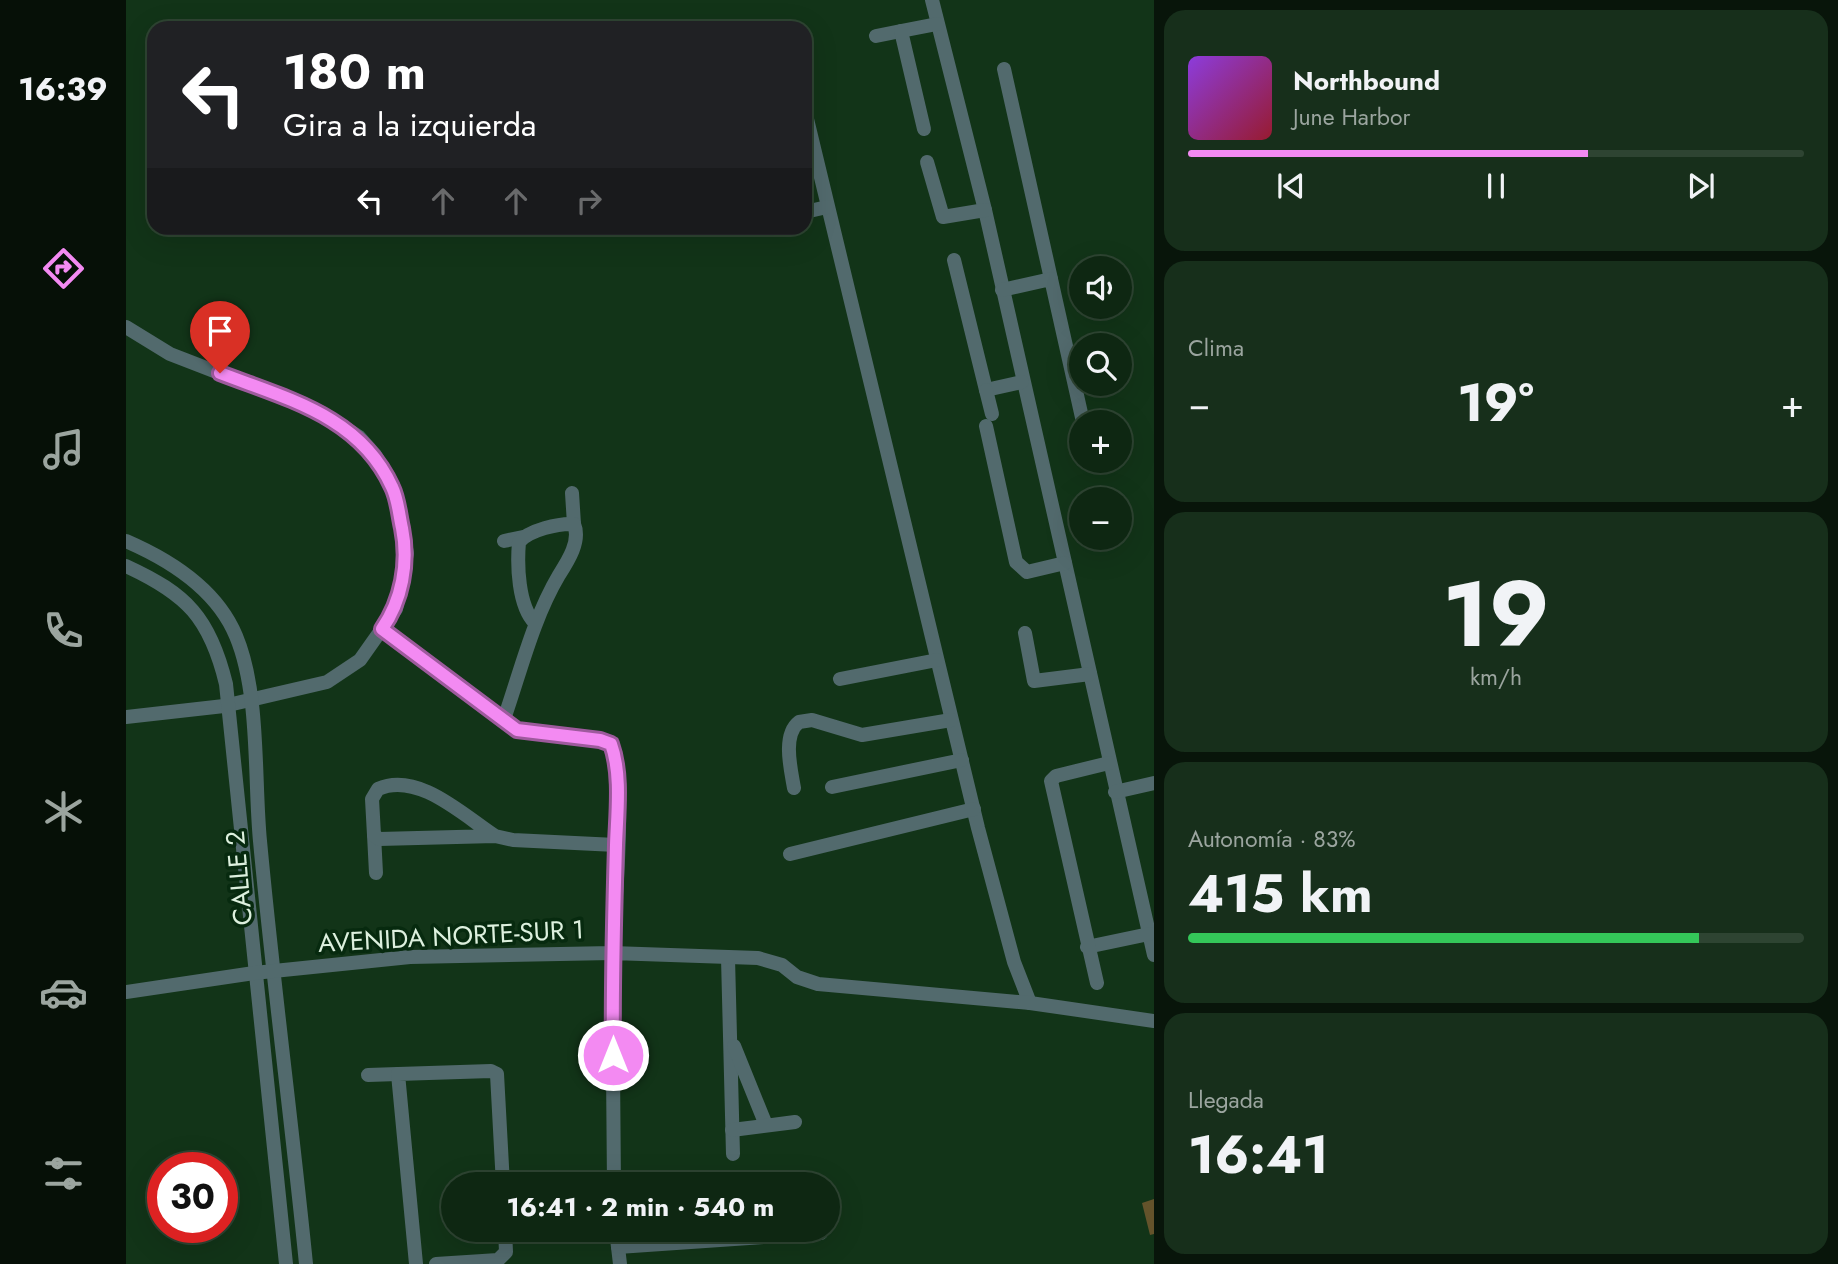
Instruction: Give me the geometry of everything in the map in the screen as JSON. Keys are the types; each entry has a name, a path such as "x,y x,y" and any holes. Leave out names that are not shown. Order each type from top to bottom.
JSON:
{"street":[{"path":"932,0 985,210 1154,955"},
{"path":"876,36 937,24"},
{"path":"901,31 924,129"},
{"path":"1004,69 1080,410"},
{"path":"812,141 961,760 1014,962 1030,1003"},
{"path":"927,162 944,224 985,210"},
{"path":"812,210 827,207"},
{"path":"954,260 986,390 989,420 1016,562 1027,572 1065,563"},
{"path":"1002,290 1051,279"},
{"path":"126,327 170,354 320,412 359,437 375,455 394,489 407,553 396,610 360,660 327,682 229,705 126,717"},
{"path":"986,390 1022,382"},
{"path":"504,719 535,623 572,551 576,530 572,493"},
{"path":"504,541 565,523 574,524"},
{"path":"523,537 518,551 520,579 529,617 535,623"},
{"name":"CALLE 2","path":"126,541 177,566 225,616 243,654 251,701 255,782 272,972 306,1264"},
{"path":"126,566 170,588 198,616 212,636 220,659 229,705 254,973 286,1264"},
{"path":"382,629 517,730 600,740 611,744 616,756 612,953 614,1172"},
{"path":"1025,633 1034,681 1090,674"},
{"path":"840,678 937,660"},
{"path":"794,788 790,751 792,733 799,722 812,720 862,735 951,720"},
{"path":"832,787 961,760"},
{"path":"1097,983 1051,781 1056,776 1109,764"},
{"path":"376,873 372,799 378,789 388,785 404,783 423,790 495,836"},
{"path":"1115,792 1154,783"},
{"path":"790,854 974,809"},
{"path":"457,838 464,827 462,814"},
{"path":"374,835 388,840 495,836 513,840 616,845"},
{"path":"1087,947 1149,934"},
{"name":"AVENIDA NORTE-SUR 1","path":"126,992 254,973 410,957 612,953 758,958 782,965 797,977 818,984 1030,1003 1154,1021"},
{"path":"728,958 733,1154"},
{"path":"731,1039 766,1125"},
{"path":"368,1075 491,1071 497,1074 502,1172"},
{"path":"398,1074 416,1264"},
{"path":"732,1130 795,1122"},
{"path":"436,1264 498,1260 506,1252 506,1242"},
{"path":"617,1242 620,1264"},
{"path":"618,1247 690,1242"}],"shaded area":[{"path":"1154,1199 1154,1234 1150,1235 1142,1203"}],"route":[{"path":"220,373 320,412 359,437 375,455 394,489 407,553 396,610 382,629 517,730 600,740 611,744 616,756 617,813 612,953 613,1055"}]}
